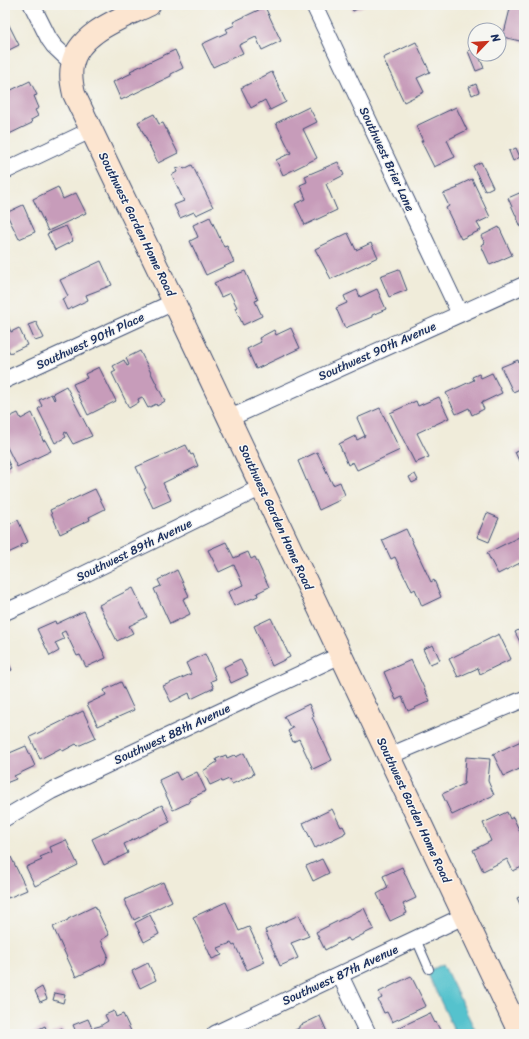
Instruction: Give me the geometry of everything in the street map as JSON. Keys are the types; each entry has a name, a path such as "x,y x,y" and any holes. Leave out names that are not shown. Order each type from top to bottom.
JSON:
{"main road":[{"path":"72,62 85,41 93,34 105,26 149,5"},
{"name":"Southwest Garden Home Road","path":"72,62 71,79 74,94 230,418 520,1034"}],"street":[{"path":"32,5 49,39 54,46 72,62"},
{"name":"Southwest Brier Lane","path":"314,5 460,314"},
{"path":"5,171 91,130"},
{"name":"Southwest 90th Avenue","path":"230,418 524,284"},
{"name":"Southwest 90th Place","path":"5,380 174,302"},
{"name":"Southwest 89th Avenue","path":"5,612 262,487"},
{"name":"Southwest 88th Avenue","path":"5,818 51,791 341,655"},
{"path":"389,756 524,699"},
{"name":"Southwest 87th Avenue","path":"215,1034 464,916"},
{"path":"340,975 368,1034"}],"lane":[{"path":"416,939 429,969"}],"water":[{"path":"443,964 477,1034 456,1034 427,972"}],"building":[{"path":"350,5 365,5 353,11"},
{"path":"511,5 524,5 524,42 507,38 507,22"},
{"path":"265,7 281,41 262,50 256,37 239,45 243,53 213,67 202,44 228,32 226,29 235,25 233,22"},
{"path":"7,21 19,45 5,52 5,22"},
{"path":"416,42 430,72 417,78 424,92 404,102 383,58"},
{"path":"175,50 183,68 171,74 171,76 121,100 113,82 132,73 130,71"},
{"path":"472,62 481,62 484,68 476,71"},
{"path":"272,72 286,102 270,110 265,100 251,108 241,88"},
{"path":"30,81 37,95 34,96 39,108 35,110 38,116 31,120 32,123 5,136 5,93"},
{"path":"476,84 479,92 472,95 469,87"},
{"path":"309,107 317,122 303,129 317,158 283,175 276,160 291,153 276,123"},
{"path":"456,107 467,130 447,140 455,157 434,167 421,141 423,141 416,126"},
{"path":"154,114 159,124 163,123 178,153 158,163 138,122"},
{"path":"516,148 520,157 513,161 509,151"},
{"path":"338,162 344,175 326,184 337,210 305,225 295,204 306,199 300,185 307,182 305,176"},
{"path":"481,162 493,187 485,191 473,166"},
{"path":"192,165 213,207 196,215 194,212 180,218 174,205 184,201 172,175 177,172 176,169 182,167 184,169"},
{"path":"472,179 490,217 477,223 481,230 461,239 446,208 449,206 443,194 458,188 457,186"},
{"path":"58,187 63,199 76,193 86,213 48,231 33,199"},
{"path":"524,191 524,225 521,227 508,198"},
{"path":"23,205 35,232 19,239 6,213"},
{"path":"210,217 224,247 227,246 234,262 206,275 190,241 198,237 193,225"},
{"path":"66,226 73,241 55,250 47,234"},
{"path":"499,227 512,255 490,265 481,245 485,243 481,236"},
{"path":"348,233 356,250 371,243 378,257 331,279 315,249"},
{"path":"101,261 112,285 86,295 88,300 67,310 62,299 68,296 60,280"},
{"path":"399,269 407,290 389,297 380,276"},
{"path":"245,271 258,300 255,301 262,316 243,325 235,308 237,307 230,293 221,297 214,283"},
{"path":"377,289 386,309 372,315 372,317 345,328 336,308 347,303 344,296 357,290 360,297"},
{"path":"5,318 11,332 19,328 27,345 10,353 7,347 5,349"},
{"path":"36,322 44,338 35,341 28,325"},
{"path":"291,328 300,348 256,369 247,349 261,342 259,338 274,330 276,335"},
{"path":"140,351 165,401 157,406 156,404 148,408 142,397 138,399 139,402 129,408 112,373 116,371 113,366 124,360 127,366 129,365 126,358"},
{"path":"518,360 520,365 524,363 524,387 513,392 501,367"},
{"path":"99,367 116,401 88,415 73,384 87,378 85,374"},
{"path":"492,373 502,393 481,403 484,409 472,415 469,408 456,414 446,393 474,380 472,377 479,374 481,378"},
{"path":"66,386 92,436 73,444 66,432 64,433 66,437 55,443 38,409 42,406 39,400 51,394 54,400 53,393"},
{"path":"439,397 449,418 417,433 429,457 415,463 390,413 416,401 418,406"},
{"path":"380,408 400,450 357,470 353,462 348,465 339,444 355,436 357,440 365,436 357,418"},
{"path":"18,413 21,419 32,413 42,435 43,441 45,440 51,451 17,467 5,443 5,419"},
{"path":"186,445 191,455 193,454 198,466 163,483 171,500 153,508 136,467"},
{"path":"524,448 524,459 519,461 515,452"},
{"path":"317,452 333,485 340,482 345,495 339,498 340,500 319,510 298,461"},
{"path":"5,455 11,468 5,471"},
{"path":"415,474 418,480 412,483 409,477"},
{"path":"95,489 105,509 89,517 90,520 60,534 50,510"},
{"path":"487,513 499,518 489,542 477,537"},
{"path":"18,520 28,542 8,553 5,546 5,526"},
{"path":"406,529 431,582 434,580 441,597 422,606 415,589 412,591 395,557 391,559 382,540"},
{"path":"523,535 524,561 498,574 487,553"},
{"path":"226,542 234,558 248,552 251,559 255,557 269,587 257,593 258,596 234,606 228,592 243,585 234,565 219,572 208,550"},
{"path":"177,570 189,596 183,599 190,614 170,624 154,589 161,586 158,580"},
{"path":"133,588 147,617 129,626 133,633 117,641 99,605"},
{"path":"84,611 106,658 86,667 80,655 77,656 65,631 61,633 64,639 55,643 59,651 50,656 37,629 55,621 56,624"},
{"path":"271,618 290,657 272,666 254,626"},
{"path":"524,627 524,650 515,632"},
{"path":"499,634 511,659 480,674 478,668 458,677 449,659"},
{"path":"433,645 440,660 430,664 423,649"},
{"path":"205,654 216,679 211,681 214,688 191,699 189,693 171,702 163,686 191,674 186,663"},
{"path":"5,656 12,670 5,673"},
{"path":"240,659 248,675 231,683 224,667"},
{"path":"411,660 430,701 408,711 402,697 396,700 384,672"},
{"path":"121,682 134,710 98,726 87,704 106,695 104,690"},
{"path":"309,704 314,716 312,717 332,760 313,769 299,739 293,742 288,731 293,728 292,726 290,727 284,716"},
{"path":"83,711 96,738 78,746 76,744 63,751 61,748 40,759 30,737"},
{"path":"524,737 524,767 504,776 493,754 521,741 520,739"},
{"path":"26,746 35,766 14,776 16,779 6,783 7,785 5,786 5,755"},
{"path":"244,753 254,774 232,784 229,779 222,782 221,780 210,785 203,771 217,762 216,759 226,755 227,758 234,755 236,757"},
{"path":"466,757 490,759 488,781 494,795 452,815 442,794 464,784"},
{"path":"176,772 180,780 197,772 206,791 189,799 190,802 173,810 159,780"},
{"path":"162,805 170,822 124,844 128,853 104,865 92,839"},
{"path":"332,809 341,827 343,826 346,832 315,848 303,823"},
{"path":"507,812 510,819 513,817 521,834 524,834 524,866 513,871 507,859 483,871 473,850 491,841 483,823"},
{"path":"66,840 78,865 35,886 26,867 42,860 40,857 52,852 50,847"},
{"path":"11,857 27,890 8,898 6,894 5,895 5,860"},
{"path":"322,859 329,873 313,881 306,866"},
{"path":"402,867 416,898 403,904 407,913 390,921 377,894 388,888 383,876"},
{"path":"163,882 172,901 134,920 124,900"},
{"path":"524,895 524,912 517,898"},
{"path":"226,902 239,931 249,927 265,962 247,970 235,945 233,946 231,943 218,948 222,955 212,959 193,917"},
{"path":"95,906 109,935 101,940 108,955 105,963 76,977 53,927"},
{"path":"364,908 374,929 350,941 348,938 325,950 316,932"},
{"path":"150,915 159,934 144,942 135,923"},
{"path":"299,915 309,936 291,943 298,958 280,966 265,930"},
{"path":"148,963 156,980 140,988 132,971"},
{"path":"411,976 426,1006 392,1022 387,1012 384,1013 378,1000 382,998 379,992"},
{"path":"42,987 47,999 40,1002 35,991"},
{"path":"55,993 65,995 63,1003 53,1000"},
{"path":"114,1011 116,1017 123,1014 131,1031 124,1034 77,1034 73,1025 88,1019 92,1028 100,1026 108,1021 105,1015"},
{"path":"430,1013 441,1032 440,1034 399,1034 396,1029"},
{"path":"320,1016 328,1034 287,1034 299,1028 299,1026"},
{"path":"45,1026 48,1034 29,1034"},
{"path":"62,1028 65,1034 50,1034"}]}
